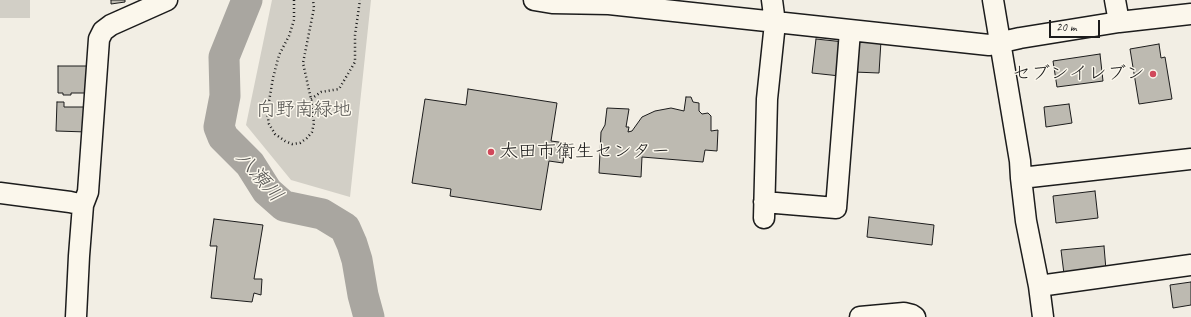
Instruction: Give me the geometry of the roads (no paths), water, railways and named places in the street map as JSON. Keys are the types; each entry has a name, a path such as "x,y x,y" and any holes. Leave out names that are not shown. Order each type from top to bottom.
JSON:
{"street":[{"path":"76,317 83,205 88,192 99,40 104,31 111,26 167,0"},
{"path":"536,0 552,3 609,4 988,46 1020,38 1119,22 1191,14"},
{"path":"772,0 775,23 767,99 764,210 836,208 850,31"},
{"path":"993,0 1020,161 1026,221 1039,286 1043,317"},
{"path":"1116,0 1119,22"},
{"path":"1021,178 1191,159"},
{"path":"0,193 83,205"},
{"path":"1039,286 1191,265"},
{"path":"860,317 904,313 915,317"}],"waterway":[{"name":"八瀬川","path":"247,0 224,57 225,96 219,127 223,137 250,164 267,191 284,206 322,214 345,228 357,260 363,295 369,317"}],"place":[{"name":"セブンイレブン","path":"1153,74"},
{"name":"太田市衛生センター","path":"491,152"}],"park label":[{"name":"向野南緑地","path":"304,110"}]}
